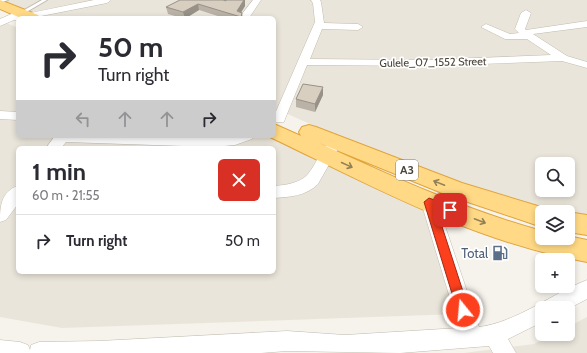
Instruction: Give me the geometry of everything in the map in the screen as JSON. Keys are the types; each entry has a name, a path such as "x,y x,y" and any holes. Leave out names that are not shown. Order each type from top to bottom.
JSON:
{"highway":[{"name":"A3","path":"276,123 330,149 429,202 524,236 587,251"},
{"name":"A3","path":"330,149 535,215"},
{"path":"575,223 587,225"}],"street":[{"path":"11,13 107,0"},
{"path":"245,16 257,0"},
{"path":"276,123 319,26 320,22 316,1"},
{"path":"526,13 520,29 525,34 563,58 587,65"},
{"path":"486,27 509,37 552,28 587,24"},
{"path":"319,26 358,27"},
{"name":"Gulele_07_1552 Street","path":"304,62 425,63 563,58"},
{"path":"0,115 16,116"},
{"path":"55,146 62,138"},
{"path":"93,138 213,142 240,138"},
{"path":"276,192 304,188 312,182 330,149"},
{"path":"0,215 16,195"},
{"path":"429,202 472,338"},
{"path":"564,301 587,289"},
{"path":"39,353 287,347 347,350 494,335 535,315"},
{"path":"494,335 506,353"},
{"path":"0,351 20,353"}],"lane":[{"path":"11,13 45,0"}],"shaded area":[{"path":"0,0 587,0 587,215 575,214 575,205 535,205 535,206 446,184 276,109 276,16 37,16"},
{"path":"0,20 16,27 16,138 273,138 425,206 458,314 62,328 0,317"},
{"path":"587,317 587,353 464,353 534,344 540,341 575,341 575,323"}],"building":[{"path":"180,0 244,0 237,11 242,13 241,16 198,4 183,12 166,7"},
{"path":"303,84 323,87 315,104 296,99"}],"place":[{"name":"Total","path":"500,253"}],"route":[{"path":"450,210 429,202 463,310"}]}
